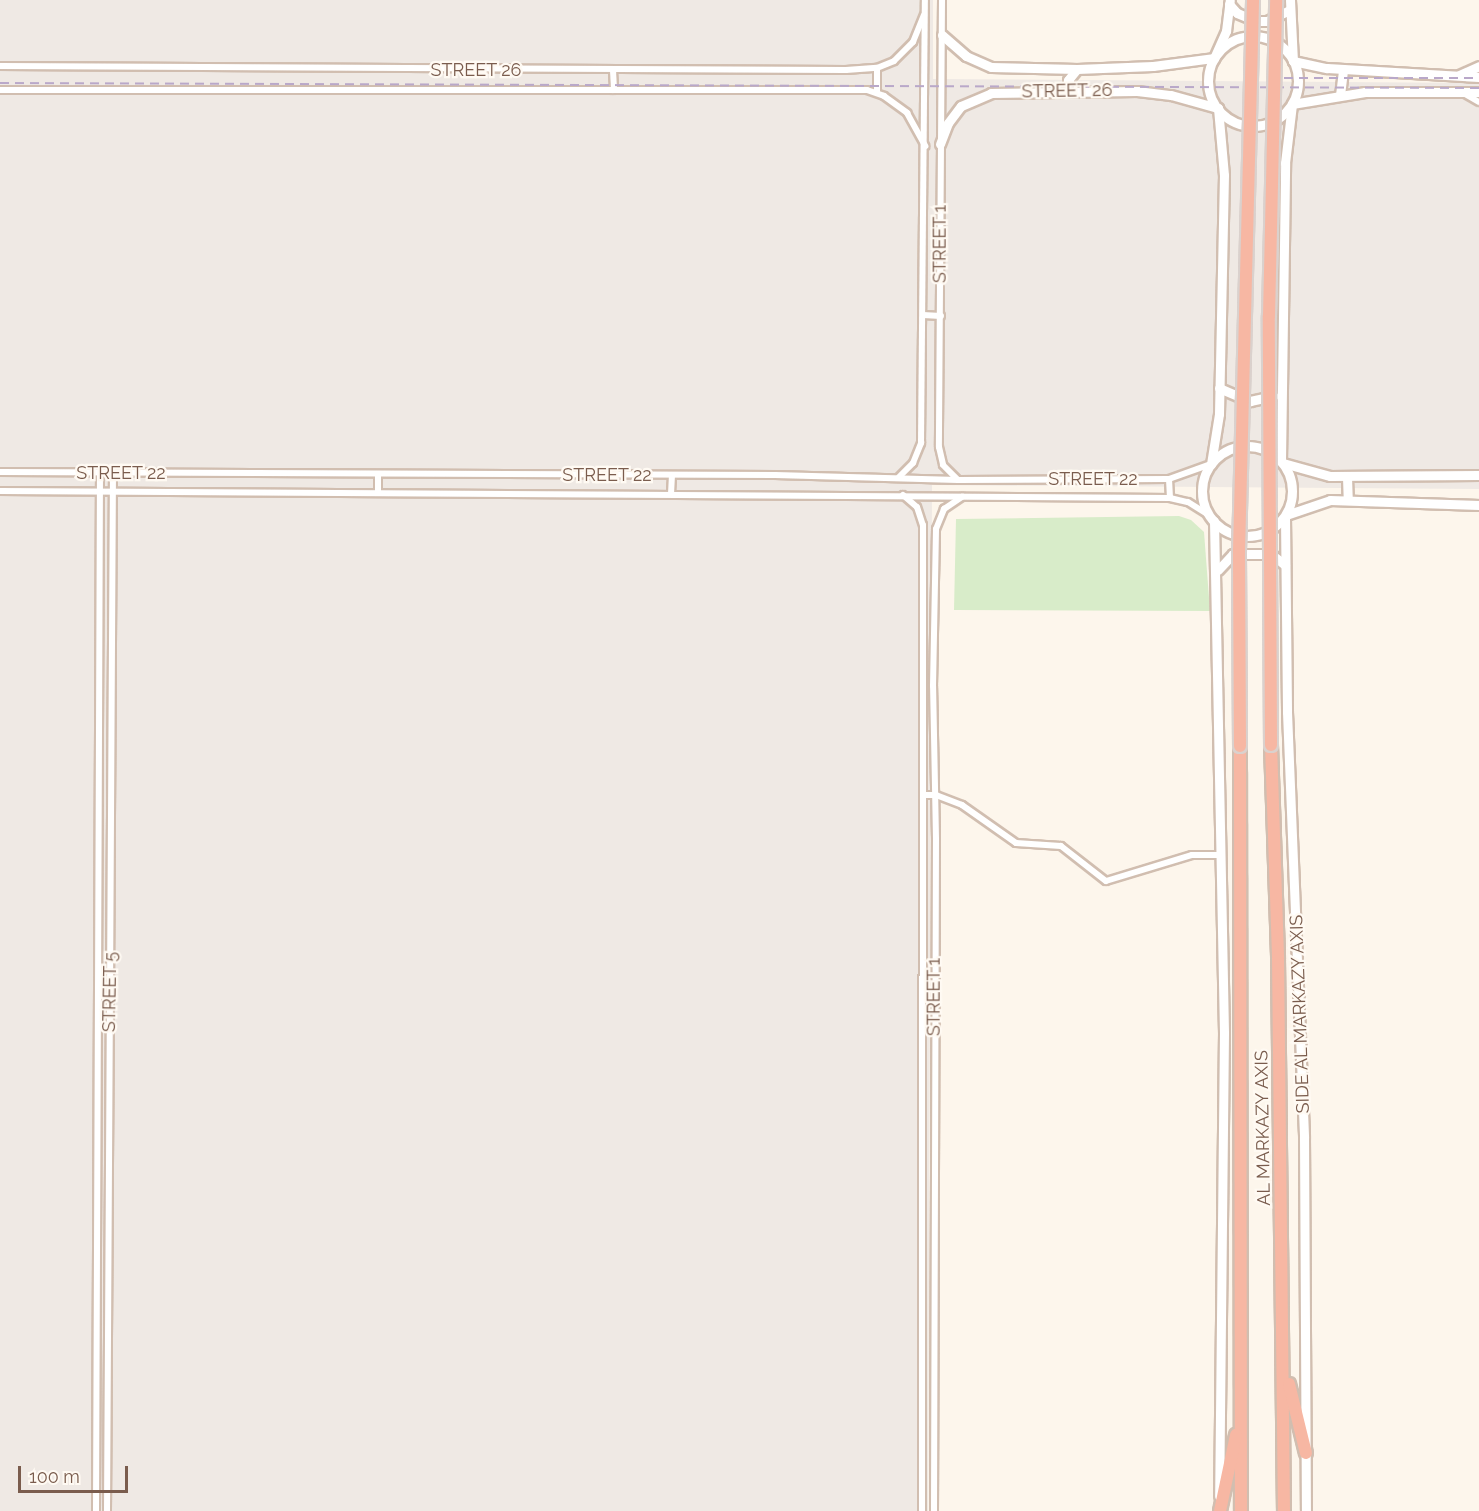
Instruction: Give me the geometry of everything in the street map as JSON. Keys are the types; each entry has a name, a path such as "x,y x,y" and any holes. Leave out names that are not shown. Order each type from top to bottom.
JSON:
{"highway":[{"name":"AL MARKAZY AXIS","path":"1241,1511 1239,551 1253,0"},
{"name":"AL MARKAZY AXIS","path":"1276,0 1269,328 1271,745 1284,1365 1284,1511"},
{"path":"1284,1365 1306,1453"},
{"path":"1220,1511 1241,1411"}],"main road":[{"path":"1230,2 1246,18 1256,21 1278,17 1290,5"},
{"path":"1220,1511 1224,1033 1218,573 1211,518 1203,486 1211,464 1220,388 1224,175 1218,108 1208,84 1226,31 1230,2"},
{"path":"1285,516 1293,492 1282,462 1285,163 1292,104 1298,83 1293,61 1290,5"},
{"name":"STREET 26","path":"942,35 966,56 991,67 1077,69 1215,58"},
{"path":"1215,58 1226,45 1251,36 1278,44 1293,61 1343,69 1479,77"},
{"path":"1456,76 1479,66"},
{"path":"1073,90 1068,80 1077,69"},
{"path":"1340,95 1343,69"},
{"name":"STREET 26","path":"940,144 954,114 978,96 999,92 1073,90 1151,92 1218,108"},
{"path":"1218,108 1233,121 1254,126 1276,120 1292,104 1340,95 1479,92"},
{"path":"1220,388 1250,401 1281,391"},
{"path":"1211,464 1227,450 1242,446 1263,449 1282,462 1314,473 1347,477 1479,476"},
{"path":"1347,477 1348,500"},
{"path":"1211,518 1234,534 1250,536 1266,532 1285,516 1311,503 1348,500 1477,506"},
{"name":"SIDE AL MARKAZY AXIS","path":"1285,516 1287,712 1304,1138 1306,1511"},
{"path":"1218,573 1224,560 1233,554 1271,554 1286,565"}],"street":[{"name":"STREET 1","path":"898,478 920,450 925,0"},
{"name":"STREET 1","path":"942,0 939,447 943,465 958,480"},
{"name":"STREET 26","path":"0,66 613,70 877,68 903,54 917,35 924,15"},
{"path":"877,68 877,92 907,113 925,146"},
{"path":"613,70 614,90"},
{"name":"STREET 26","path":"0,90 877,92"},
{"path":"1462,92 1479,102"},
{"path":"923,315 941,316"},
{"name":"STREET 22","path":"0,472 672,475 958,480 1169,478 1211,464"},
{"path":"1462,477 1479,468"},
{"name":"STREET 5","path":"107,1511 113,472"},
{"name":"STREET 5","path":"96,1511 100,473"},
{"path":"378,474 378,493"},
{"path":"671,494 672,475"},
{"path":"1169,478 1170,498"},
{"name":"STREET 22","path":"0,491 1170,498 1194,504 1211,518"},
{"name":"STREET 1","path":"902,495 917,507 923,525 922,1511"},
{"name":"STREET 1","path":"934,1511 936,795 933,686 936,529 944,509 964,496"},
{"path":"923,795 936,795 978,814 1010,841 1061,846 1106,881 1192,855 1221,855"},
{"path":"98,1161 109,1161"},
{"path":"922,1312 934,1312"}],"shaded area":[{"path":"0,0 933,0 933,79 1479,83 1479,489 932,485 928,1511 0,1511"}],"green space":[{"path":"1179,516 1191,520 1204,532 1210,611 954,610 956,519"}],"railway":[{"path":"1284,78 1479,78"},
{"path":"0,83 1479,88"}]}
